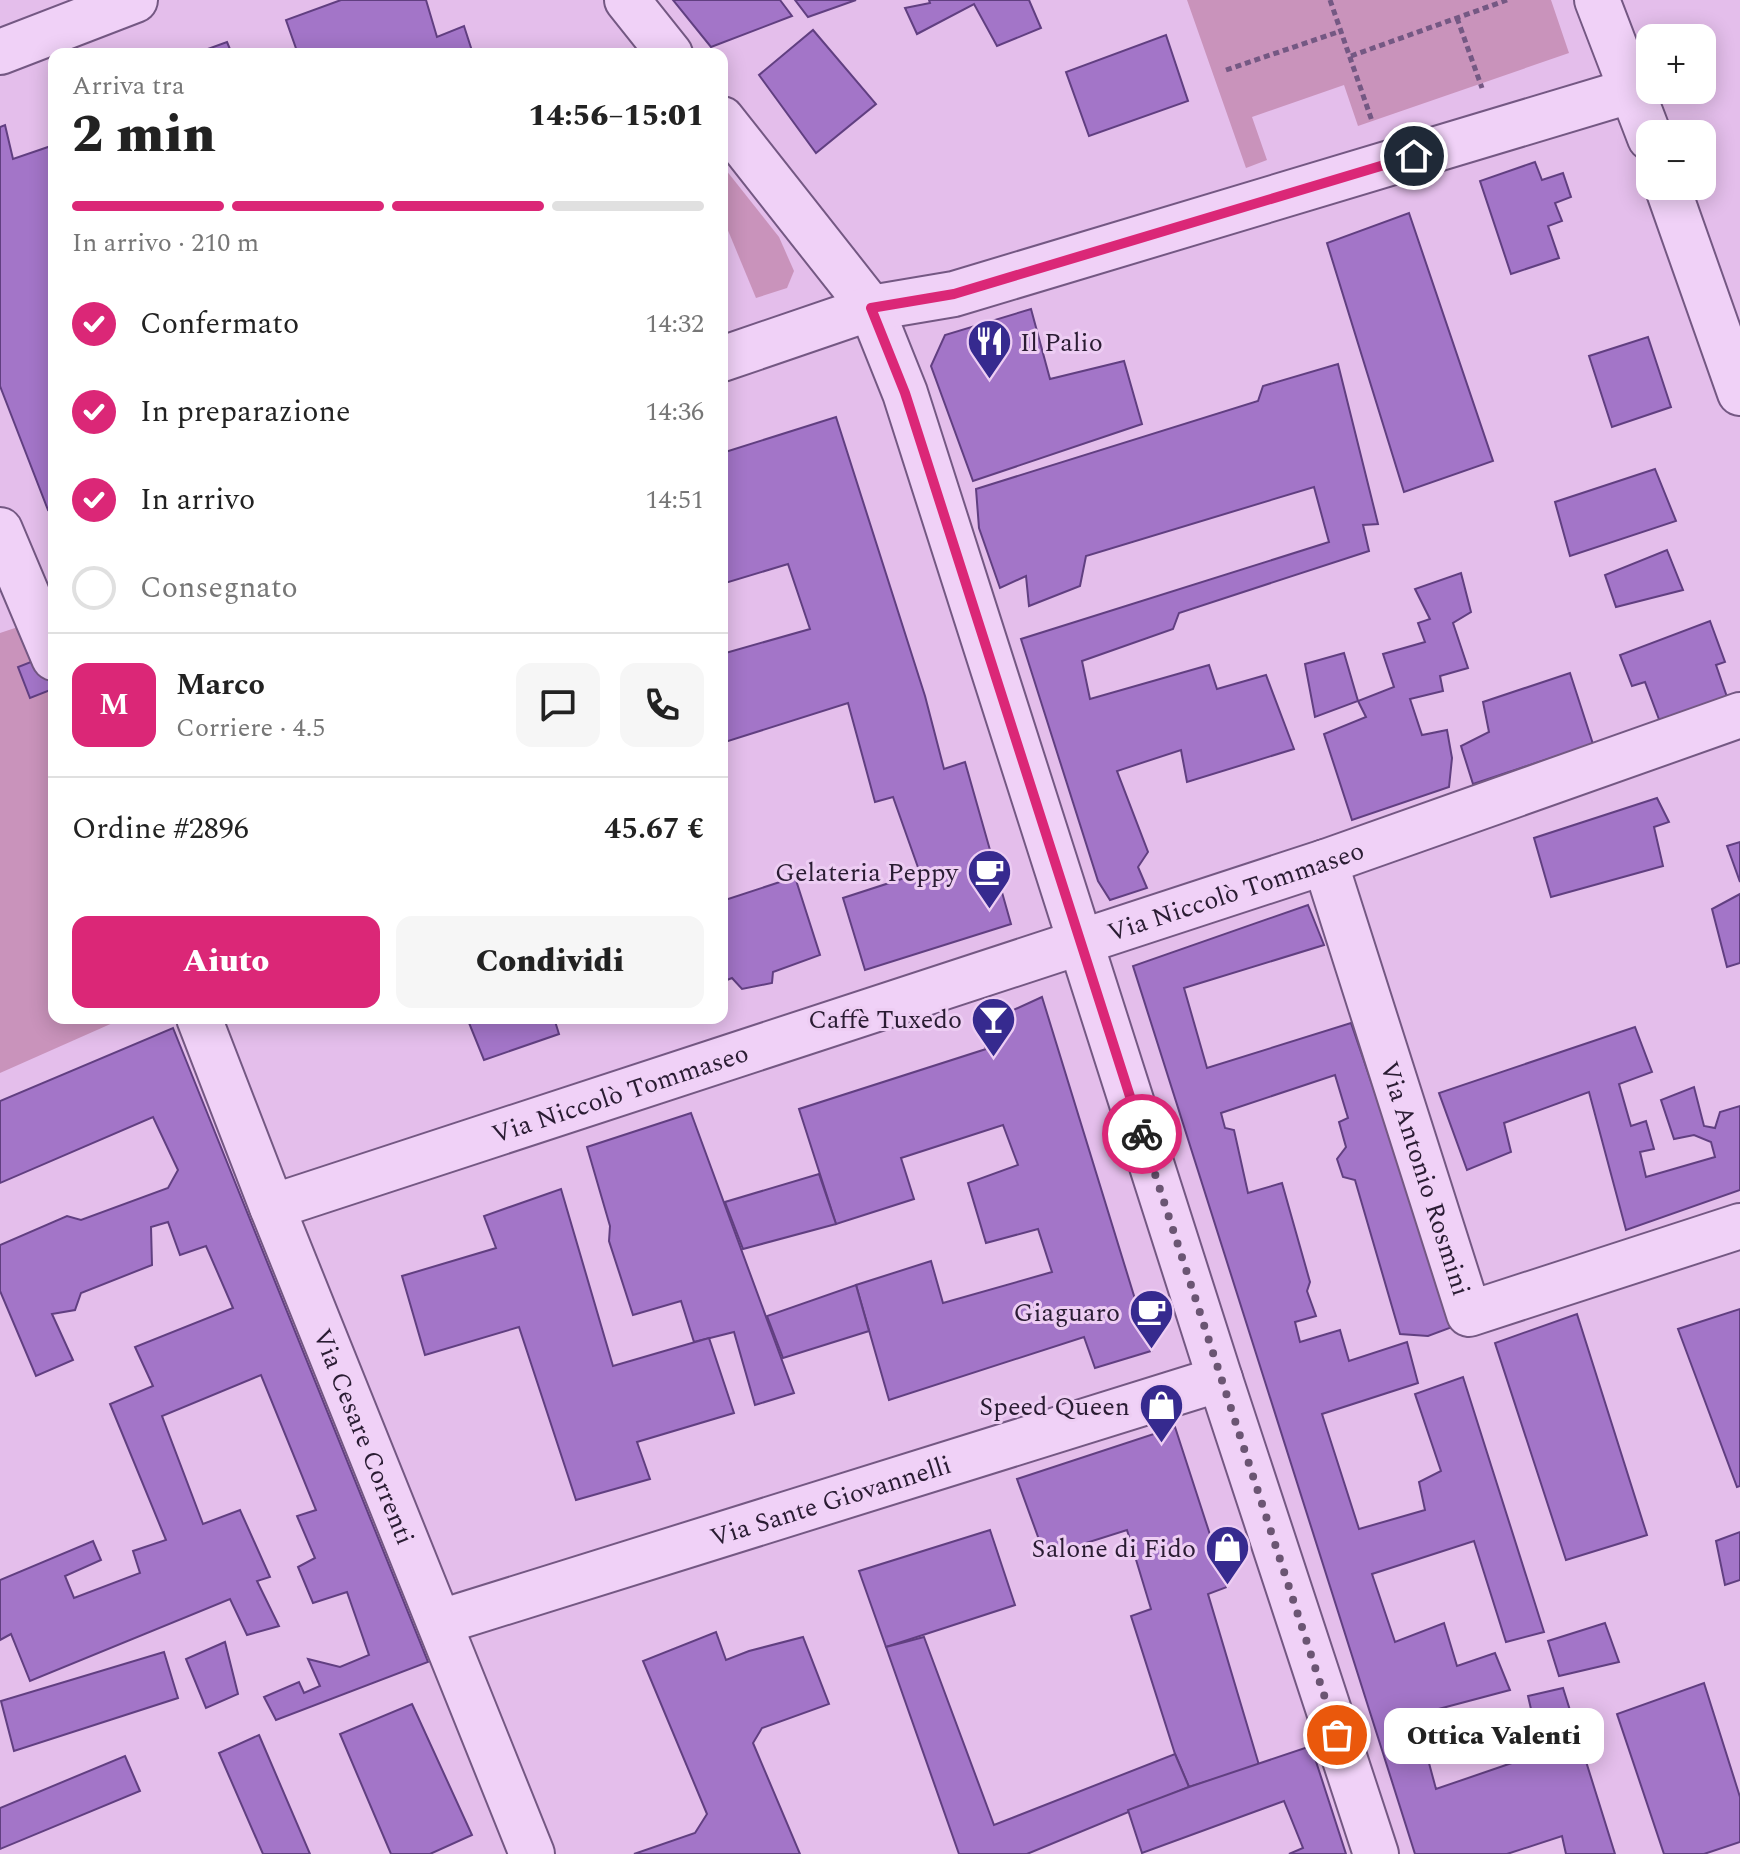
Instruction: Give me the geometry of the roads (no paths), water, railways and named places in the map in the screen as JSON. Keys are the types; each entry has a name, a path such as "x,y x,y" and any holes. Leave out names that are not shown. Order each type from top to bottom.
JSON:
{"street":[{"path":"0,52 135,0"},
{"path":"627,0 665,48"},
{"path":"1597,0 1644,120"},
{"path":"728,357 871,308 954,294 1633,90"},
{"path":"728,127 871,308 905,393 1220,1379 1376,1854"},
{"path":"1672,200 1740,393"},
{"path":"0,530 48,644"},
{"name":"Via Niccolò Tommaseo","path":"272,1207 1325,862 1740,715"},
{"name":"Via Antonio Rosmini","path":"1325,862 1469,1314 1740,1226"},
{"name":"Via Cesare Correnti","path":"201,1024 532,1854"},
{"name":"Via Sante Giovannelli","path":"441,1622 1220,1379"}],"place":[{"name":"Il Palio","path":"989,381"},
{"name":"Gelateria Peppy","path":"989,911"},
{"name":"Caffè Tuxedo","path":"993,1058"},
{"name":"Giaguaro","path":"1151,1351"},
{"name":"Speed Queen","path":"1161,1445"},
{"name":"Salone di Fido","path":"1227,1587"},
{"name":"Ottica Valenti","path":"1337,1735"}]}
